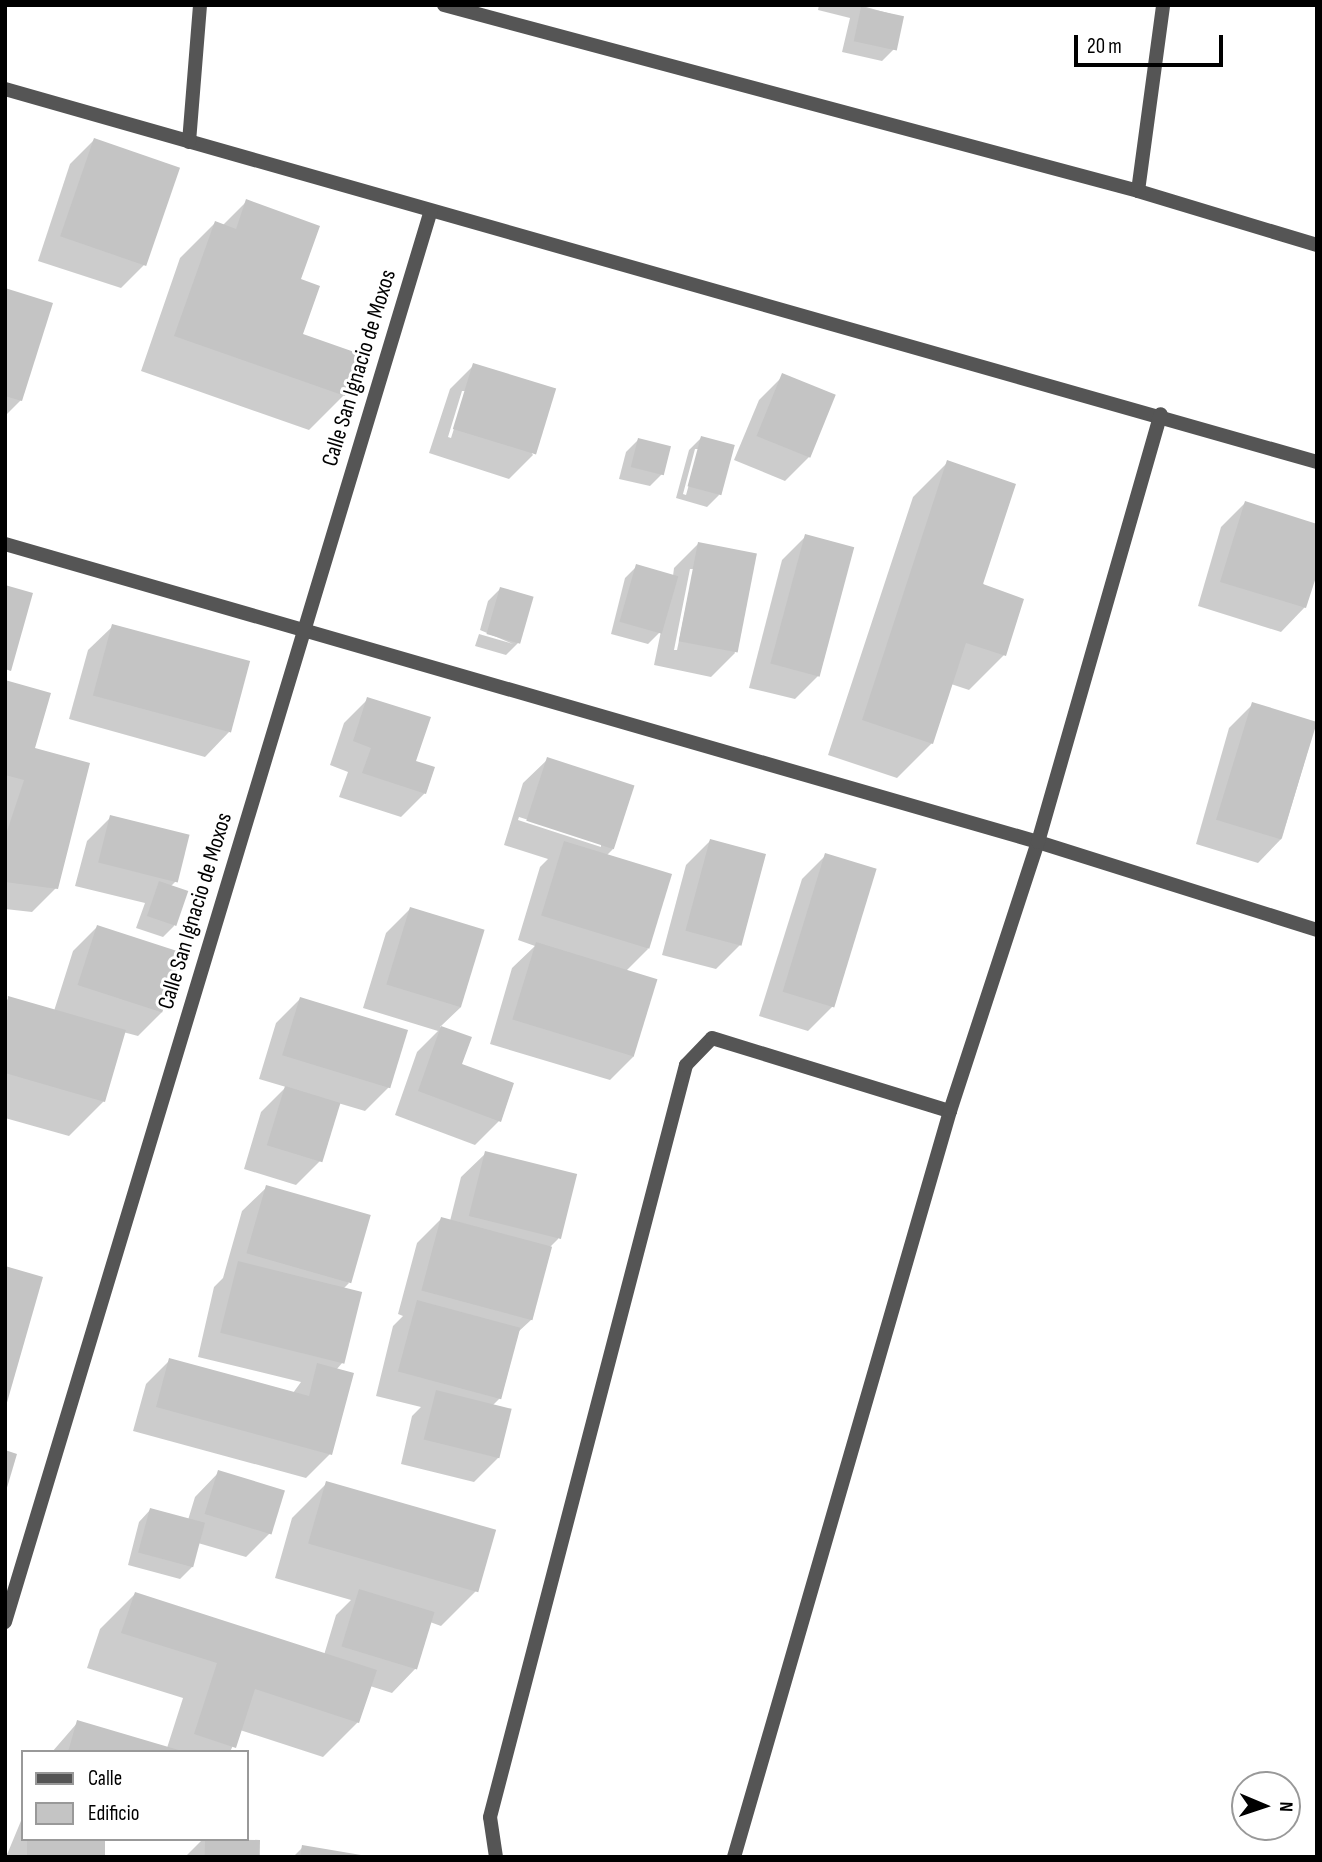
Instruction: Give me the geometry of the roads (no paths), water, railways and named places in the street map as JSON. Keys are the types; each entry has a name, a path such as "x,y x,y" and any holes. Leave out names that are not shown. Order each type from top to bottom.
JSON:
{"street":[{"path":"189,142 200,5"},
{"path":"444,5 1138,191 1317,245"},
{"path":"1138,191 1163,5"},
{"path":"5,89 430,213 1161,414 1317,462"},
{"name":"Calle San Ignacio de Moxos","path":"5,1622 301,632 430,213"},
{"path":"734,1857 950,1111 1038,842 1161,414"},
{"path":"5,544 301,632 1038,842 1317,930"},
{"path":"496,1857 490,1817 686,1065 712,1038 950,1111"}]}
